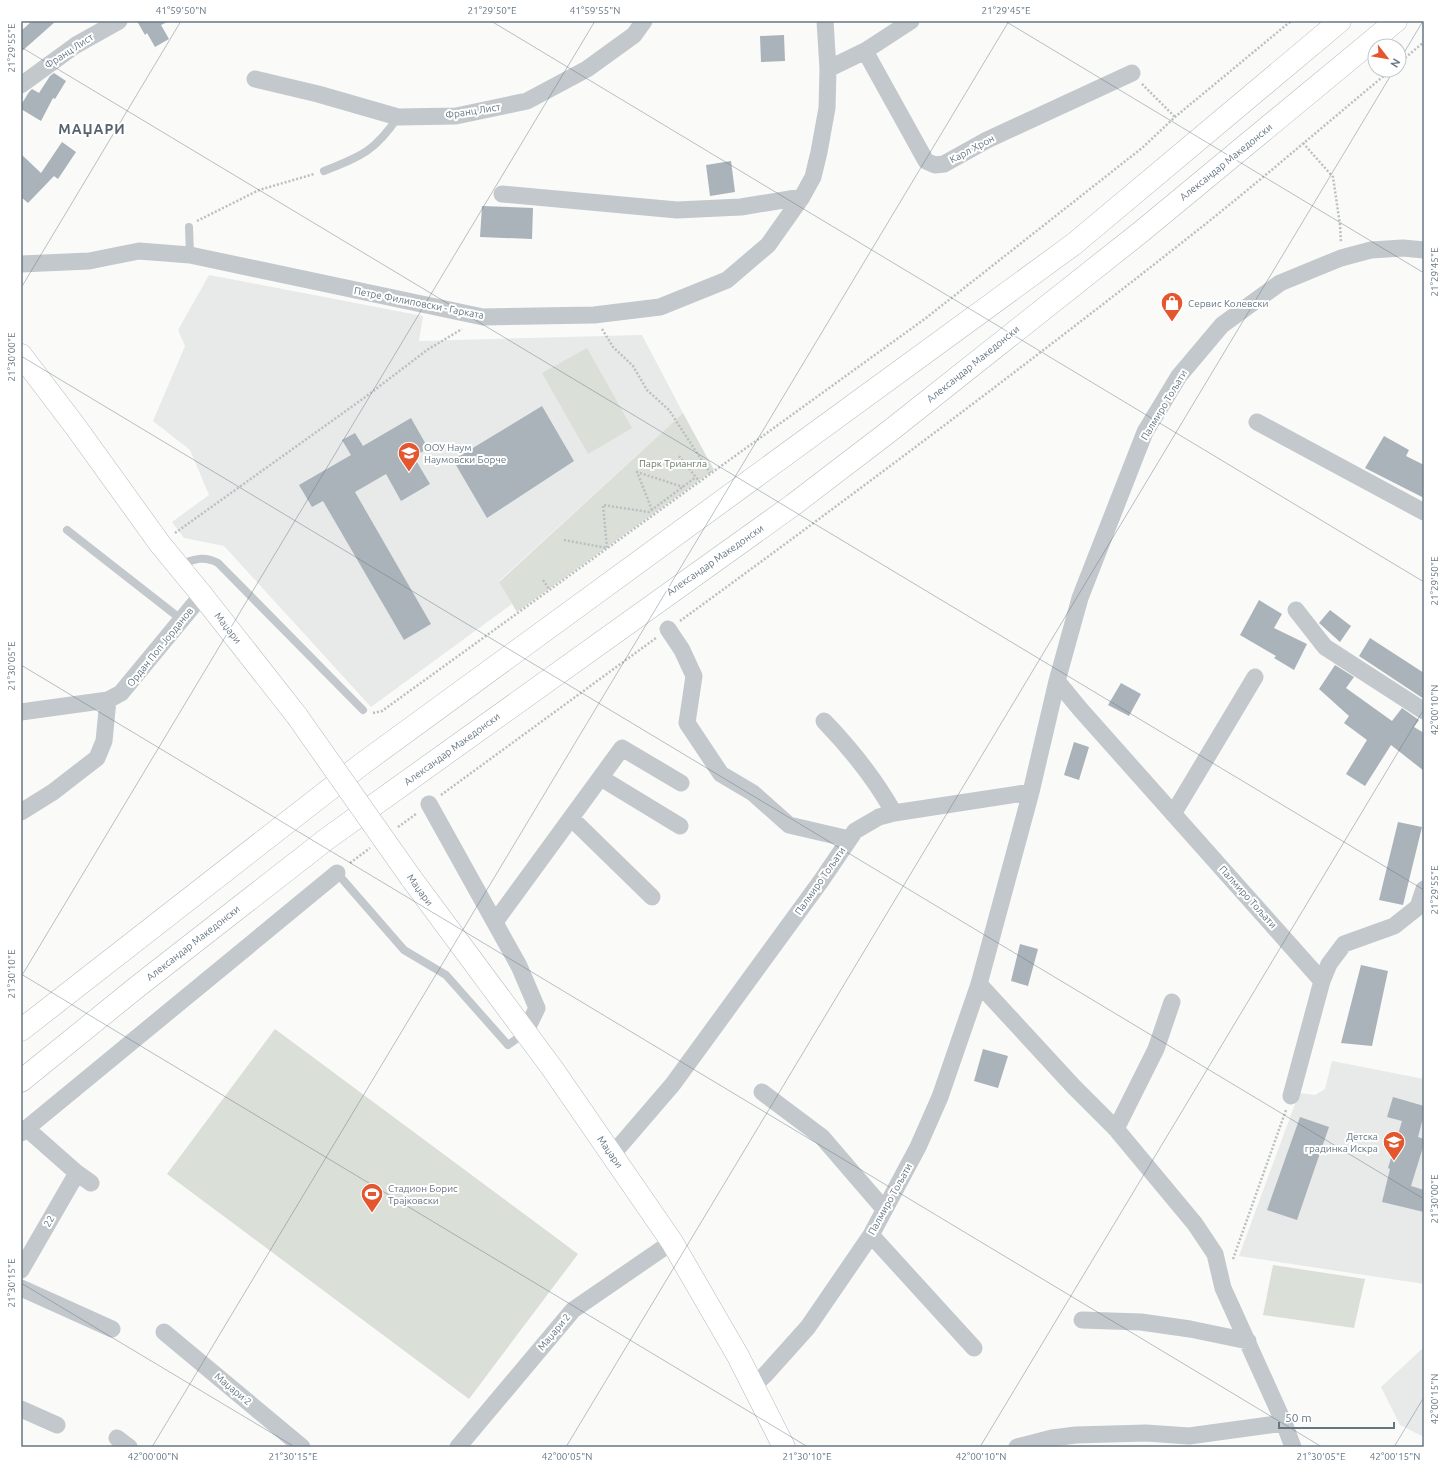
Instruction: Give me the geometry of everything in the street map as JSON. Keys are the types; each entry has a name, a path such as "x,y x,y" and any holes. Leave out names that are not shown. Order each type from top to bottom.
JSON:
{"street":[{"name":"Франц Лист","path":"21,85 76,45 119,21"},
{"name":"Франц Лист","path":"256,79 318,94 398,117 456,116 527,101 587,69 634,35 644,21"},
{"name":"Петре Филиповски - Гарката","path":"21,264 89,260 139,251 190,255 483,317 594,315 660,307 727,280 768,245 802,197 812,177 820,152 827,108 828,69 825,21"},
{"path":"828,69 865,51 911,21"},
{"path":"21,1030 362,764 1074,244 1317,42 1340,21"},
{"name":"Александар Македонски","path":"21,1081 137,987 328,838 793,505 891,430 1142,231 1396,21"},
{"name":"Карл Хрон","path":"865,51 926,161 934,165 944,164 987,140 1132,73"},
{"path":"502,194 678,210 741,207 802,197"},
{"name":"Палмиро Тољати","path":"753,1386 765,1375 808,1326 870,1235 918,1147 940,1097 979,984 1031,792 1057,681 1080,598 1114,509 1146,432 1179,376 1222,325 1280,283 1341,258 1371,250 1403,248 1424,250"},
{"name":"Маџари","path":"21,355 75,426 160,544 297,716 411,878 552,1068 672,1242 738,1356 784,1447"},
{"path":"1257,422 1424,512"},
{"name":"Ордан Поп Јорданов","path":"21,712 108,700 122,693 202,595"},
{"path":"1296,610 1324,647 1404,700 1424,711"},
{"path":"668,629 682,650 694,676 687,723 722,774 752,793 790,825 849,838"},
{"path":"1173,814 1255,676"},
{"name":"Палмиро Тољати","path":"1057,681 1322,981"},
{"path":"21,812 53,792 97,758 104,741 108,700"},
{"path":"824,721 848,746 883,793 894,813"},
{"path":"495,922 622,748 681,783"},
{"path":"601,778 680,826"},
{"name":"Палмиро Тољати","path":"612,1155 673,1084 821,881 855,831 879,817 894,813 1031,792"},
{"path":"429,804 519,966 537,1008 525,1033"},
{"path":"571,818 652,896"},
{"path":"91,1182 77,1173 24,1131 337,873"},
{"path":"1291,1096 1322,981 1329,964 1344,944 1394,926 1418,907 1424,889"},
{"path":"979,984 1074,1087 1116,1129 1195,1224 1215,1254 1223,1288 1284,1423 1292,1447"},
{"path":"1116,1129 1156,1049 1172,1002"},
{"path":"762,1092 822,1137 884,1209"},
{"name":"22","path":"21,1270 77,1173"},
{"path":"870,1235 974,1348"},
{"name":"Маџари 2","path":"458,1447 573,1310 672,1242"},
{"path":"21,1288 112,1329"},
{"path":"1082,1320 1141,1322 1190,1329 1248,1341"},
{"name":"Маџари 2","path":"164,1332 302,1447"},
{"path":"21,1409 57,1425"},
{"path":"1017,1447 1052,1438 1076,1435 1146,1433 1189,1436 1284,1423"}],"lane":[{"path":"324,171 370,150 385,136 398,117"},
{"path":"189,227 190,255"},
{"path":"67,530 182,620"},
{"path":"177,565 201,558 209,558 218,563 363,710"},
{"path":"337,873 404,950 446,975 508,1045 525,1033"}],"path":[{"path":"363,710 371,713 382,711 926,318 1142,148 1175,117 1291,21"},
{"path":"1407,56 1424,42"},
{"path":"1132,73 1175,117"},
{"path":"429,804 816,521 1031,360 1205,224 1381,78"},
{"path":"1303,143 1333,178 1340,225 1341,258"},
{"path":"189,227 203,218 259,190 324,171"},
{"path":"594,315 613,347 633,366 647,390 669,410 710,473"},
{"path":"160,544 364,398 427,350 483,317"},
{"path":"679,456 699,481"},
{"path":"652,510 637,472 683,487"},
{"path":"607,548 603,505 649,512 696,477"},
{"path":"564,540 607,548"},
{"path":"543,580 549,589"},
{"path":"1223,1288 1291,1096"}],"shaded area":[{"name":"ООУ Наум Наумовски Борче","path":"209,275 423,316 419,341 642,335 683,413 499,581 512,604 371,707 224,546 184,538 172,522 209,495 190,450 153,421 185,346 178,330"},
{"path":"1332,1061 1424,1079 1424,1284 1239,1256 1299,1093 1315,1095 1325,1089"},
{"path":"1424,1347 1424,1437 1400,1425 1381,1387"}],"green space":[{"path":"587,348 632,428 588,454 542,373"},
{"name":"Парк Триангла","path":"683,413 714,470 517,612 499,582"},
{"name":"Стадион Борис Трајковски","path":"275,1029 578,1254 469,1399 167,1174"},
{"path":"1273,1265 1365,1279 1354,1328 1263,1315"}],"building":[{"path":"32,21 56,21 21,52 21,31"},
{"path":"137,21 169,21 161,25 169,39 155,47 147,33 145,35"},
{"path":"784,35 785,61 761,62 760,36"},
{"path":"54,73 66,81 55,99 53,98 41,121 21,109 21,105 32,89 39,93 50,76"},
{"path":"62,142 76,152 58,179 54,176 28,203 21,197 21,154 41,173"},
{"path":"731,161 735,192 710,196 706,165"},
{"path":"482,206 533,208 532,239 480,237"},
{"path":"542,406 574,461 487,518 453,460"},
{"path":"411,418 428,448 414,457 430,484 401,501 386,474 355,492 431,624 404,640 323,501 312,507 299,485 351,455 342,440 355,433 363,446"},
{"path":"1384,436 1409,450 1406,456 1424,465 1424,498 1365,468"},
{"path":"1259,600 1282,614 1274,628 1307,644 1294,670 1274,658 1276,656 1240,635"},
{"path":"1330,610 1351,626 1340,642 1319,623"},
{"path":"1370,638 1424,673 1424,699 1359,656"},
{"path":"1335,665 1354,677 1346,688 1392,721 1402,708 1419,720 1414,727 1424,733 1424,771 1391,745 1365,786 1346,774 1367,740 1344,723 1349,716 1319,689"},
{"path":"1121,683 1141,694 1129,716 1108,705"},
{"path":"1074,742 1089,747 1079,780 1064,775"},
{"path":"1398,822 1422,827 1403,905 1379,900"},
{"path":"1020,944 1038,949 1028,986 1011,981"},
{"path":"1361,965 1388,971 1372,1046 1341,1043"},
{"path":"983,1049 1008,1056 998,1088 974,1081"},
{"path":"1393,1097 1424,1106 1424,1114 1418,1137 1424,1139 1424,1144 1411,1186 1424,1190 1424,1212 1382,1202 1390,1169 1388,1168 1402,1121 1387,1117"},
{"path":"1300,1117 1329,1127 1297,1220 1267,1210"}],"place":[{"name":"Сервис Колевски","path":"1172,322"},
{"name":"ООУ Наум Наумовски Борче","path":"409,472"},
{"name":"Детска градинка Искра","path":"1394,1162"},
{"name":"Стадион Борис Трајковски","path":"372,1214"}],"district":[{"name":"МАЏАРИ","path":"92,129"}]}
